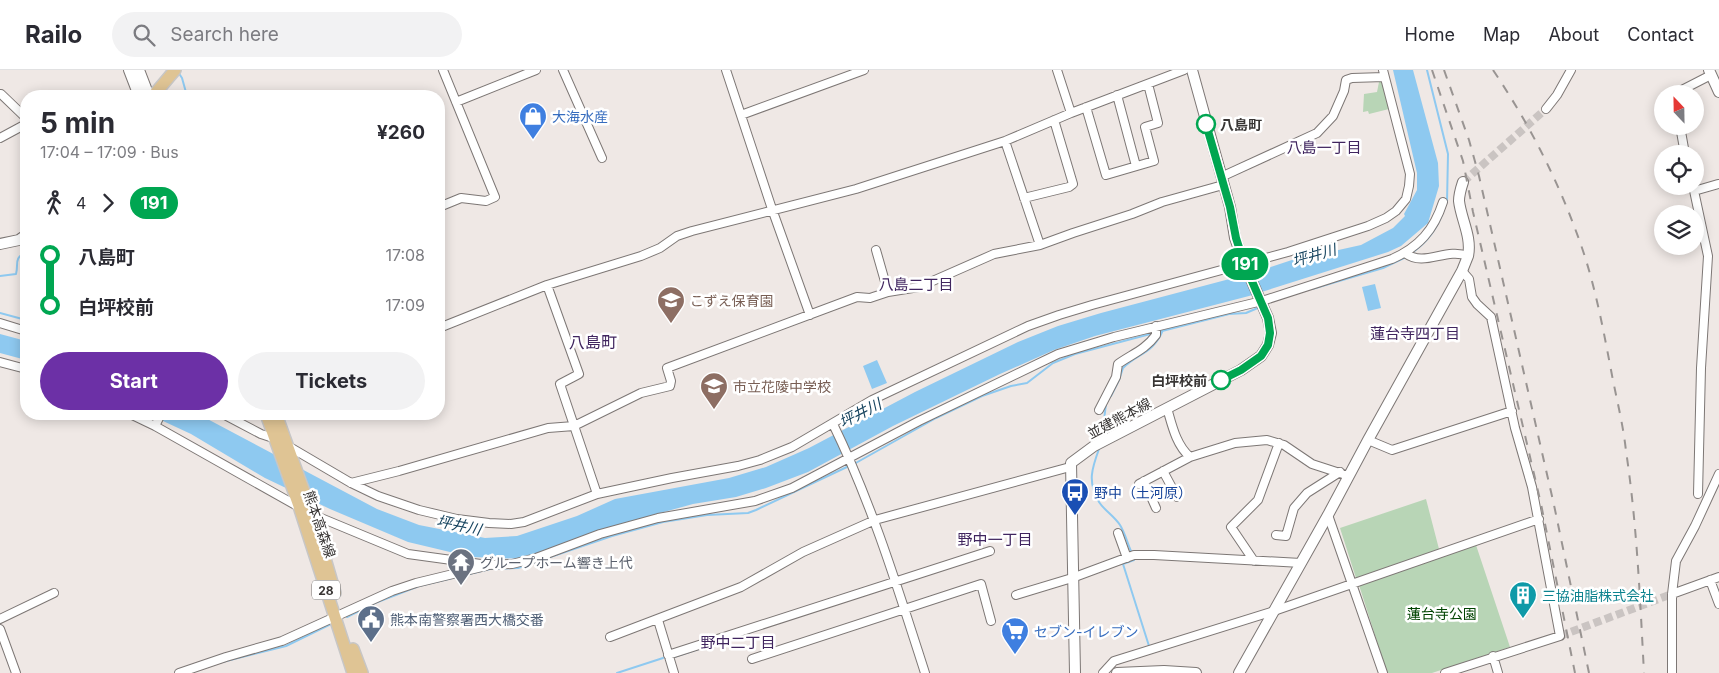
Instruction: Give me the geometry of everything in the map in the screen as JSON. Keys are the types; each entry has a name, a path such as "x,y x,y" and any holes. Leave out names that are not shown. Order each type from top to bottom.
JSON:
{"main road":[{"path":"158,90 175,70"},
{"name":"熊本高森線","path":"268,420 298,506 362,673"},
{"name":"熊本高森線","path":"278,420 312,514 353,673"}],"street":[{"path":"129,70 137,90"},
{"path":"139,70 147,90"},
{"path":"443,70 495,197 486,200 461,198 445,205"},
{"path":"456,102 536,70"},
{"path":"563,70 602,158"},
{"path":"726,70 772,209 810,315"},
{"path":"741,115 864,70"},
{"path":"1057,70 1072,113"},
{"path":"445,326 547,285 641,256 660,248 677,236 772,209 856,189 1005,141 1086,107 1184,70"},
{"name":"並建熊本線","path":"1070,467 1071,463 1087,450 1241,370 1261,356 1268,345 1270,333 1268,318 1244,263 1236,238 1230,207 1192,70"},
{"path":"1546,109 1571,70"},
{"path":"1689,85 1710,72 1719,92"},
{"path":"235,420 275,439 351,483 378,496 420,510 489,523 511,524 524,522 597,494 760,460 834,427 872,400 1028,326 1084,307 1288,252 1368,226 1386,218 1396,211 1406,199 1410,174 1384,74 1346,80 1344,91 1333,116 1317,133 1222,181 1040,245 994,254 919,287 888,292 870,298 856,297 667,368 672,381 670,386 641,393 574,426 548,428 351,483"},
{"path":"1086,107 1106,175 1154,161 1145,127 1158,123 1148,84"},
{"path":"0,93 20,112"},
{"path":"1116,96 1136,166"},
{"path":"1024,198 1069,187 1073,184 1054,120"},
{"path":"0,138 20,127"},
{"path":"1005,141 1040,245"},
{"path":"1239,673 1328,515 1345,474 1368,440 1462,271 1468,256 1466,231 1459,203 1459,194 1463,182"},
{"path":"1704,187 1719,184"},
{"path":"1694,195 1708,256 1700,368 1698,494"},
{"path":"146,420 156,424 312,514 408,554 488,565 512,564 536,558 600,534 658,518 755,501 792,488 919,421 1058,354 1260,299 1379,264 1405,253 1419,244 1432,228 1443,202"},
{"path":"0,244 20,239"},
{"path":"876,250 888,292"},
{"path":"1405,253 1415,260 1452,253 1468,256"},
{"path":"1445,673 1560,636 1532,487 1515,428 1491,317 1472,297 1469,279 1462,271"},
{"path":"547,285 579,374 560,384 597,494"},
{"path":"0,323 20,329"},
{"path":"1099,410 1116,377 1118,364 1136,355 1150,343 1156,335 1156,326"},
{"path":"0,362 20,367"},
{"path":"1168,408 1174,430 1183,450 1190,457"},
{"path":"1368,440 1392,450 1512,411"},
{"path":"156,424 158,420"},
{"path":"834,427 849,457 875,520 926,673"},
{"path":"1156,508 1141,482 1190,457 1235,443 1252,440 1279,442 1312,464 1345,474"},
{"path":"1254,561 1231,527 1258,500 1279,442"},
{"path":"610,637 741,587 803,552 875,520 1070,467 1074,673"},
{"path":"1163,471 1177,497"},
{"path":"1276,535 1286,536 1294,508 1307,493 1345,474"},
{"path":"1672,673 1672,594 1676,561 1695,526 1719,474"},
{"path":"1328,515 1353,583 1382,673"},
{"path":"1103,673 1114,661 1274,611 1539,520"},
{"path":"1118,533 1127,558"},
{"path":"668,655 990,551"},
{"path":"1016,595 1072,578 1134,555 1302,563"},
{"path":"179,673 282,641 408,586 488,565"},
{"path":"1672,594 1719,577"},
{"path":"1710,580 1719,604"},
{"path":"752,659 981,584 991,621"},
{"path":"0,619 54,593"},
{"path":"658,620 674,673"},
{"path":"0,629 16,673"},
{"path":"1493,656 1498,673"},
{"path":"1116,673 1164,671 1196,673"}],"green space":[{"path":"1383,81 1389,109 1369,114 1368,111 1363,112 1364,94 1377,92 1379,82"},
{"path":"1426,499 1439,549 1356,578 1340,528"},
{"name":"蓮台寺公園","path":"1476,545 1510,647 1432,673 1387,673 1359,585"}],"water":[{"name":"坪井川","path":"1393,70 1413,70 1438,163 1439,186 1428,223 1401,246 1388,252 1249,296 1095,336 1054,350 893,426 808,472 736,497 693,504 642,518 567,542 526,559 471,557 408,542 330,509 265,478 191,434 161,420 209,420 377,509 419,525 485,538 517,536 577,516 615,499 729,478 766,467 809,448 915,392 1018,342 1058,326 1256,272 1313,253 1361,245 1393,228 1405,216 1404,214 1417,190 1417,173"},
{"path":"1375,284 1381,308 1368,311 1362,287"},
{"path":"0,334 20,339 20,358 0,353"},
{"path":"877,360 887,383 872,389 863,366"}],"waterway":[{"path":"1427,70 1448,154 1447,202"},
{"path":"178,72 185,90"},
{"path":"1410,254 1431,235 1444,209"},
{"path":"0,276 16,274 20,256"},
{"path":"1312,289 1383,268 1406,257"},
{"path":"1158,332 1229,314 1246,313 1260,307"},
{"path":"0,313 20,318"},
{"path":"1111,396 1123,368 1150,349 1163,330"},
{"path":"854,464 936,418 982,396 1011,386 1027,383 1053,363 1075,354 1154,333"},
{"path":"1102,436 1106,404"},
{"path":"1099,449 1092,475 1095,495 1101,505 1120,525 1131,551"},
{"path":"347,617 375,603 419,586 490,569 518,568 612,536 663,522 707,515 748,513 849,466"},
{"path":"1134,560 1123,564 1149,646"},
{"path":"674,657 812,612"},
{"path":"218,663 286,646 333,623"},
{"path":"617,673 663,658"}],"tunnel":[{"path":"1463,182 1546,109"},
{"path":"1560,636 1672,594"}],"railway":[{"path":"1432,70 1463,161 1473,212 1541,504 1575,673"},
{"path":"1444,70 1469,140 1479,176 1554,505 1589,673"},
{"path":"1493,70 1543,154 1581,245 1595,291 1625,441 1630,478 1638,562 1644,673"}],"bus line":[{"name":"191","path":"1206,124 1230,207 1236,238 1244,263 1262,301 1268,318 1270,333 1268,345 1261,356 1241,370 1221,380"}],"place":[{"name":"八島町","path":"1206,124"},
{"name":"大海水産","path":"533,140"},
{"name":"こずえ保育園","path":"671,324"},
{"name":"白坪校前","path":"1221,380"},
{"name":"市立花陵中学校","path":"714,410"},
{"name":"野中（土河原）","path":"1075,516"},
{"name":"グループホーム響き上代","path":"461,586"},
{"name":"三協油脂株式会社","path":"1523,619"},
{"name":"熊本南警察署西大橋交番","path":"371,643"},
{"name":"セブン-イレブン","path":"1015,655"}],"district":[{"name":"八島一丁目","path":"1324,147"},
{"name":"八島二丁目","path":"916,284"},
{"name":"蓮台寺四丁目","path":"1415,333"},
{"name":"八島町","path":"593,342"},
{"name":"野中一丁目","path":"995,539"},
{"name":"野中二丁目","path":"738,642"}]}
